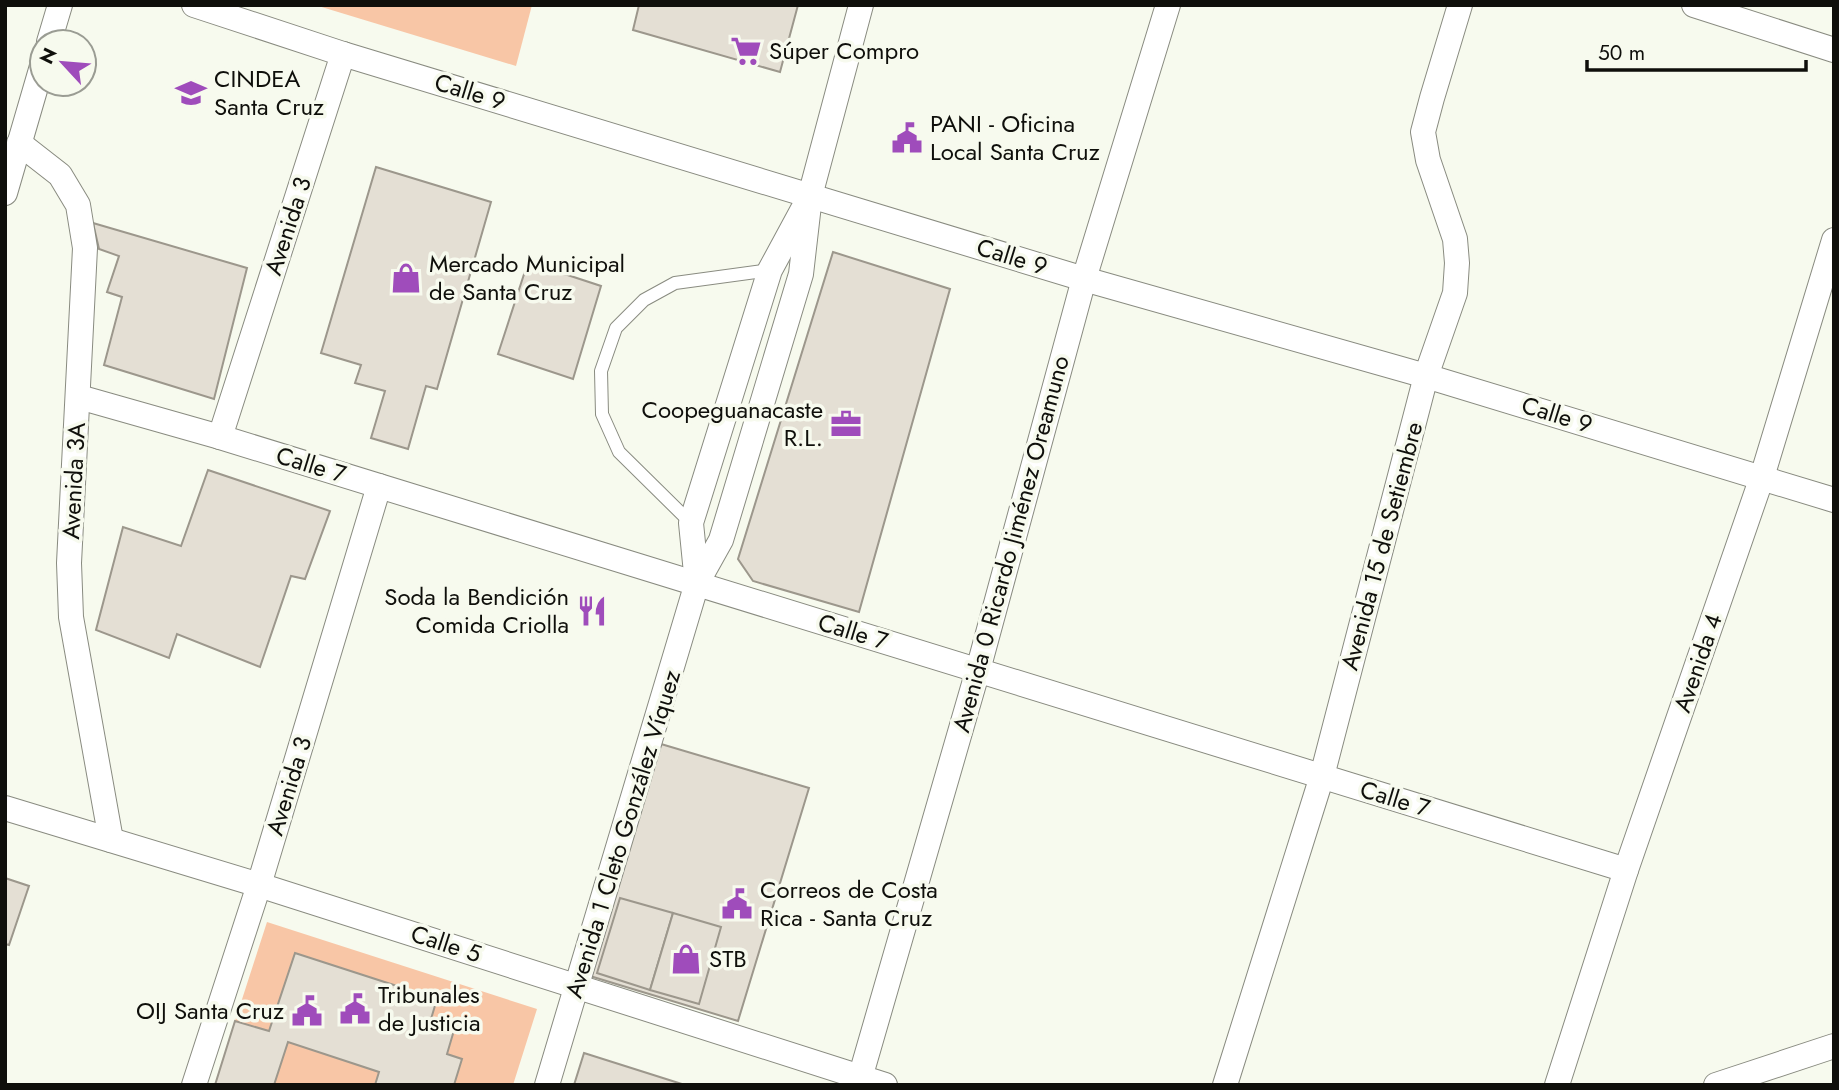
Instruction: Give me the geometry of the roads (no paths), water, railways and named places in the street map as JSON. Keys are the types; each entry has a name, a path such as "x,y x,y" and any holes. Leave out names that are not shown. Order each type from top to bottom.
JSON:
{"street":[{"path":"53,28 60,5"},
{"name":"Calle 9","path":"194,5 343,54 1084,279 1426,376 1834,500"},
{"name":"Avenida 1 Cleto González Víquez","path":"547,1085 579,986 697,583 721,540 801,274 810,196 861,5"},
{"name":"Avenida 0 Ricardo Jiménez Oreamuno","path":"859,1081 978,670 1084,279 1168,5"},
{"name":"Avenida 15 de Setiembre","path":"1225,1085 1322,776 1426,376 1455,293 1455,239 1428,160 1423,132 1461,5"},
{"path":"1694,5 1834,50"},
{"name":"Avenida 3","path":"220,437 343,54"},
{"path":"5,193 32,98"},
{"name":"Avenida 3A","path":"19,143 60,175 78,205 85,248 69,563 71,617 111,840"},
{"name":"Avenida 1 Cleto González Víquez","path":"697,583 691,523 770,270 810,196"},
{"name":"Avenida 4","path":"1557,1085 1626,870 1762,478 1834,240"},
{"name":"Calle 7","path":"79,397 220,437 1626,870"},
{"name":"Avenida 3","path":"194,1085 259,885 379,486"},
{"name":"Calle 5","path":"5,808 579,986 859,1081 885,1085"},
{"path":"1716,1085 1834,1046"}],"lane":[{"path":"691,523 619,452 602,414 601,371 616,328 644,300 675,282 770,270"}],"place":[{"name":"Súper Compro","path":"746,51"},
{"name":"CINDEA Santa Cruz","path":"191,93"},
{"name":"PANI - Oficina Local Santa Cruz","path":"907,138"},
{"name":"Mercado Municipal de Santa Cruz","path":"406,278"},
{"name":"Coopeguanacaste R.L.","path":"846,424"},
{"name":"Soda la Bendición Comida Criolla","path":"592,611"},
{"name":"Correos de Costa Rica - Santa Cruz","path":"737,904"},
{"name":"STB","path":"686,959"},
{"name":"Tribunales de Justicia","path":"355,1009"},
{"name":"OIJ Santa Cruz","path":"307,1011"}]}
